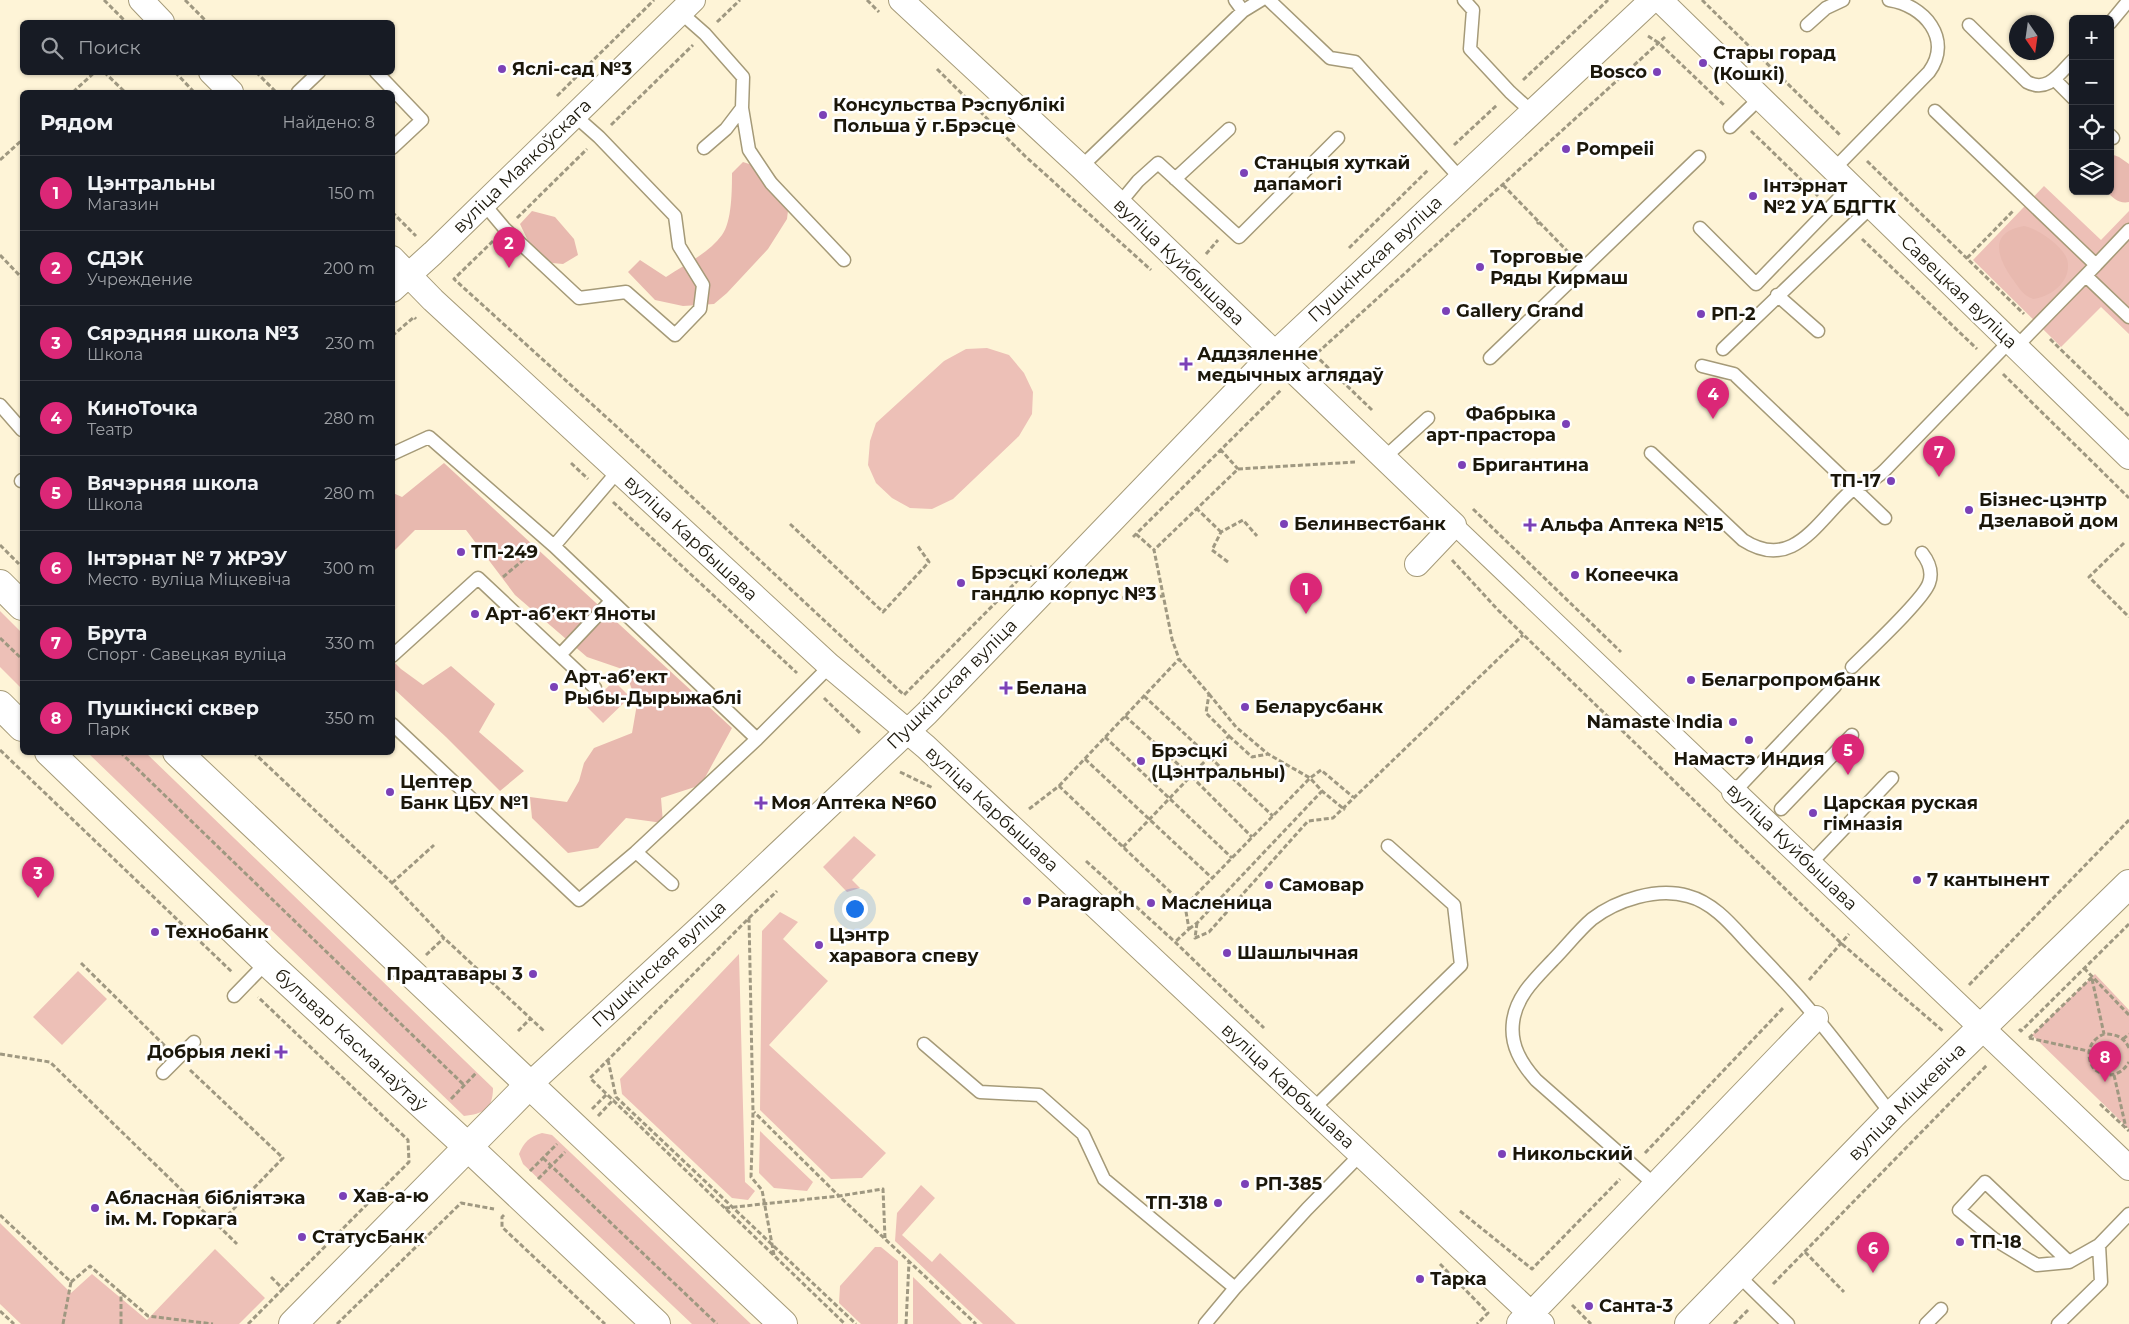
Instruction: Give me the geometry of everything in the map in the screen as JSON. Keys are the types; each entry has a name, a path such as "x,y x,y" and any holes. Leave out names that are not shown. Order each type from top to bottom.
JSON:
{"main road":[{"path":"0,584 20,604"},
{"path":"0,705 20,724"},
{"name":"бульвар Касманаўтаў","path":"52,755 267,962 468,1146 622,1294 656,1324"},
{"path":"181,755 783,1324"},
{"name":"вуліца Міцкевіча","path":"1689,1324 1892,1116 2129,884"},
{"name":"Пушкінская вуліца","path":"293,1324 529,1085"}],"street":[{"path":"140,0 160,20"},
{"name":"вуліца Куйбышава","path":"901,0 1082,167 1981,1029 2129,1168"},
{"name":"Пушкінская вуліца","path":"529,1085 707,921 906,732 1275,353 1652,0"},
{"name":"Савецкая вуліца","path":"1660,0 2129,457"},
{"name":"вуліца Маякоўскага","path":"398,274 484,204 687,6"},
{"path":"214,75 229,90"},
{"name":"вуліца Карбышава","path":"398,274 618,471 830,666 933,754 1361,1154 1532,1320"},
{"path":"1417,564 1454,525"},
{"path":"1532,1320 1654,1184 1816,1018"}],"lane":[{"path":"1235,0 1243,10"},
{"path":"1082,167 1243,10 1261,0"},
{"path":"1269,0 1330,58 1355,62 1460,178"},
{"path":"1464,0 1473,10 1470,49 1510,92 1532,112"},
{"path":"1808,25 1826,8 1843,0"},
{"path":"1833,170 1930,72 1938,58 1936,35 1926,19 1907,5 1889,0"},
{"path":"2114,18 2129,0"},
{"path":"687,6 705,34 743,78 742,108 750,150 771,184 844,260"},
{"path":"1969,25 2027,82 2039,87 2054,80 2069,64"},
{"path":"300,90 316,75"},
{"path":"379,75 393,90"},
{"path":"2054,80 2069,94"},
{"path":"395,92 422,120 395,145"},
{"path":"1734,123 1760,98"},
{"path":"704,148 726,130 742,108"},
{"path":"1935,111 2096,265"},
{"path":"484,204 505,229 579,298 626,292 674,335 700,309 703,285 679,246 675,216 599,137 574,116"},
{"path":"1175,179 1230,129"},
{"path":"1119,204 1138,181 1158,163 1239,237 1338,138"},
{"path":"1490,358 1699,157"},
{"path":"1700,228 1756,284 1850,187"},
{"path":"1723,349 1871,206"},
{"path":"1651,453 1743,540 1756,548 1770,552 1784,550 1796,544 1854,488 1872,481 1885,470 1990,362 2037,327 2129,230"},
{"path":"2086,276 2129,317"},
{"path":"1777,295 1818,331"},
{"path":"1702,366 1734,374 1885,518"},
{"path":"0,405 20,428"},
{"path":"1384,458 1428,418"},
{"path":"395,453 429,437 550,543 757,739"},
{"path":"550,543 618,471"},
{"path":"1852,667 1924,592 1931,576 1927,560 1922,554"},
{"path":"395,653 478,578 595,688"},
{"path":"560,656 611,601"},
{"path":"395,727 579,900 636,852 757,739 830,666"},
{"path":"1734,792 1835,686"},
{"path":"1782,809 1852,735"},
{"path":"1810,864 1892,778"},
{"path":"1313,1109 1461,966 1454,905 1388,846"},
{"path":"636,852 672,884"},
{"path":"1654,1184 1536,1080 1522,1063 1514,1045 1512,1022 1518,1002 1530,985 1592,920 1608,908 1647,895 1668,892 1689,896 1713,909 1724,918 1796,994 1892,1116"},
{"path":"234,996 267,962"},
{"path":"163,1073 194,1042"},
{"path":"924,1044 980,1092 1039,1095 1083,1134 1104,1179 1236,1288"},
{"path":"1206,1324 1307,1209 1361,1154"},
{"path":"2069,1262 1986,1182 1959,1210 1994,1239 2037,1265 2069,1262 2099,1245 2129,1214"},
{"path":"2058,1324 2101,1282 2099,1245"},
{"path":"1738,1275 1788,1324"},
{"path":"1926,1324 1941,1309"}],"path":[{"path":"104,0 124,20"},
{"path":"185,0 205,20"},
{"path":"867,0 886,18"},
{"path":"1343,254 1442,156 1608,0"},
{"path":"1702,0 2129,416"},
{"path":"1376,414 1315,355 1669,33"},
{"path":"1644,34 1659,43 1734,123 1830,208"},
{"path":"931,63 1025,156 1153,272"},
{"path":"75,90 92,75"},
{"path":"107,75 122,90"},
{"path":"178,75 193,90"},
{"path":"259,75 274,90"},
{"path":"0,160 20,142"},
{"path":"1503,185 1584,268"},
{"path":"1967,258 2025,199"},
{"path":"395,215 416,236"},
{"path":"1850,227 2129,498"},
{"path":"0,255 20,276"},
{"path":"454,279 616,426 904,695 1036,562"},
{"path":"395,333 414,317 421,324"},
{"path":"1280,389 1287,396"},
{"path":"1220,449 1238,469"},
{"path":"1349,456 1362,469"},
{"path":"565,457 860,733"},
{"path":"1154,550 1238,469 1356,462"},
{"path":"1467,502 1622,654"},
{"path":"1196,508 1221,532"},
{"path":"1228,562 1212,550 1221,532 1243,520 1257,536"},
{"path":"790,524 883,612 930,562 917,545"},
{"path":"1136,534 1154,550 1172,640 1179,659 1238,726 1268,754 1310,778 1345,810"},
{"path":"489,589 550,543"},
{"path":"2124,543 2089,577 2129,617"},
{"path":"1437,544 1524,635 1842,944 1992,1073"},
{"path":"0,545 20,566"},
{"path":"1070,600 1163,596"},
{"path":"1197,923 1194,938 1208,932 1308,821 1333,818 1524,635"},
{"path":"0,638 20,657"},
{"path":"1029,809 1060,786 1179,659"},
{"path":"1209,694 1206,713 1252,758 1268,754"},
{"path":"1144,696 1273,816"},
{"path":"1125,716 1191,776 1252,837"},
{"path":"1123,846 1229,736"},
{"path":"1105,737 1232,858"},
{"path":"0,750 408,1140 409,1162 284,1290 248,1324"},
{"path":"123,755 464,1085"},
{"path":"256,755 392,884 444,938 544,1031"},
{"path":"1085,759 1212,878"},
{"path":"1185,906 1310,778 1321,770 1353,797"},
{"path":"1060,786 1185,906 1189,929"},
{"path":"1175,942 1197,923 1322,791"},
{"path":"1964,990 2129,820"},
{"path":"392,884 434,844"},
{"path":"774,1255 762,1190 751,1178 753,1112 749,918 590,1078 845,1324"},
{"path":"1532,1269 1633,1166 1842,944"},
{"path":"81,963 283,1158 218,1226"},
{"path":"2084,968 2129,1015"},
{"path":"2092,977 2104,1034"},
{"path":"2088,1052 2029,1038 2092,977"},
{"path":"518,1031 530,1019"},
{"path":"1734,1324 2021,1031"},
{"path":"2129,1048 2124,1039 2111,1034 2104,1034 2092,1042 2088,1052 2090,1063 2099,1073 2114,1075 2120,1073 2129,1062"},
{"path":"2124,1039 2129,1034"},
{"path":"0,1054 50,1062 237,1244"},
{"path":"608,1060 616,1097 856,1324"},
{"path":"448,1101 477,1072"},
{"path":"2114,1075 2126,1128 2129,1125"},
{"path":"589,1112 607,1094"},
{"path":"753,1112 839,1196 976,1324"},
{"path":"530,1171 559,1142"},
{"path":"543,1158 717,1324"},
{"path":"725,1208 839,1196 883,1189 885,1238"},
{"path":"337,1324 461,1203 494,1209"},
{"path":"0,1215 71,1282"},
{"path":"1805,1252 1844,1292"},
{"path":"906,1324 909,1261"},
{"path":"63,1324 71,1282 90,1266 148,1316 213,1324"},
{"path":"271,1277 284,1290"},
{"path":"121,1292 121,1324"},
{"path":"1571,1305 1592,1324"},
{"path":"0,1312 14,1324"},
{"path":"1477,1324 1488,1313"}],"shaded area":[{"path":"2114,155 2129,164 2129,202 2119,201 2111,195 2114,195"},
{"path":"743,162 771,171 790,194 787,219 768,249 727,293 714,304 683,306 655,300 628,272 640,260 666,277 703,253 717,241 728,222 731,205 732,173"},
{"path":"2044,186 2101,240 2129,211 2129,334 2101,307 2061,347 1973,260"},
{"path":"532,211 555,217 574,239 578,255 563,264 552,263 529,243 520,224"},
{"path":"2024,226 2036,230 2055,243 2067,259 2067,274 2064,280 2054,291 2040,298 2033,299 2023,293 2006,269 2000,253 2001,239 2006,233"},
{"path":"987,348 1009,355 1024,373 1033,392 1032,414 1019,436 953,499 932,509 910,508 892,498 876,483 868,465 870,441 876,423 944,361 966,349"},
{"path":"444,463 732,728 701,785 661,798 663,823 626,818 598,848 568,853 532,818 530,797 567,802 579,781 584,763 594,748 632,733 637,704 625,670 587,657 515,595 466,530 415,530 395,550 395,494 402,497"},
{"path":"0,611 20,631 20,687 0,667"},
{"path":"395,663 423,685 451,666 495,704 479,732 524,771 500,791 395,690"},
{"path":"614,681 630,697 603,723 587,707"},
{"path":"90,755 148,755 493,1088 491,1101 486,1109 477,1114 464,1116"},
{"path":"854,836 876,855 852,880 860,888 847,892 823,867"},
{"path":"780,912 798,922 783,939 828,981 769,1045 886,1153 862,1178 831,1179 760,1110 762,931"},
{"path":"739,954 745,1182 755,1191 748,1200 732,1198 622,1094 620,1079"},
{"path":"78,971 107,999 62,1045 33,1017"},
{"path":"2095,974 2129,1010 2129,1129 2032,1035"},
{"path":"760,1131 813,1182 807,1191 774,1188 759,1173"},
{"path":"542,1133 552,1135 751,1324 692,1324 523,1164 519,1154 523,1146 527,1140"},
{"path":"921,1185 935,1198 902,1235 932,1262 940,1253 1016,1324 983,1324 895,1241 897,1213"},
{"path":"0,1223 71,1293 92,1274 147,1320 215,1249 265,1298 239,1324 21,1324 0,1304"},
{"path":"875,1247 881,1247 898,1261 897,1324 861,1324 839,1303 840,1286"},
{"path":"913,1277 962,1324 913,1324"}],"place":[{"name":"Стары горад (Кошкі)","path":"1703,63"},
{"name":"Яслі-сад №3","path":"502,69"},
{"name":"Bosco","path":"1657,72"},
{"name":"Консульства Рэспублікі Польша ў г.Брэсце","path":"823,115"},
{"name":"Pompeii","path":"1566,149"},
{"name":"Станцыя хуткай дапамогі","path":"1244,173"},
{"name":"Інтэрнат №2 УА БДГТК","path":"1753,196"},
{"name":"Торговые Ряды Кирмаш","path":"1480,267"},
{"name":"СДЭК","path":"509,268"},
{"name":"Gallery Grand","path":"1446,311"},
{"name":"РП-2","path":"1701,314"},
{"name":"Аддзяленне медычных аглядаў","path":"1186,364"},
{"name":"КиноТочка","path":"1713,419"},
{"name":"Фабрыка арт-прастора","path":"1566,424"},
{"name":"Бригантина","path":"1462,465"},
{"name":"Брута","path":"1939,477"},
{"name":"ТП-17","path":"1891,481"},
{"name":"Бізнес-цэнтр Дзелавой дом","path":"1969,510"},
{"name":"Белинвестбанк","path":"1284,524"},
{"name":"Альфа Аптека №15","path":"1530,525"},
{"name":"ТП-249","path":"461,552"},
{"name":"Копеечка","path":"1575,575"},
{"name":"Брэсцкі коледж гандлю корпус №3","path":"961,583"},
{"name":"Арт-абʼект Яноты","path":"475,614"},
{"name":"Цэнтральны","path":"1306,614"},
{"name":"Белагропромбанк","path":"1691,680"},
{"name":"Арт-абʼект Рыбы-Дырыжаблі","path":"554,687"},
{"name":"Белана","path":"1006,688"},
{"name":"Беларусбанк","path":"1245,707"},
{"name":"Namaste India","path":"1733,722"},
{"name":"Намастэ Индия","path":"1749,740"},
{"name":"Брэсцкі (Цэнтральны)","path":"1141,761"},
{"name":"Вячэрняя школа","path":"1848,775"},
{"name":"Цептер Банк ЦБУ №1","path":"390,792"},
{"name":"Моя Аптека №60","path":"761,803"},
{"name":"Царская руская гімназія","path":"1813,813"},
{"name":"7 кантынент","path":"1917,880"},
{"name":"Самовар","path":"1269,885"},
{"name":"Сярэдняя школа №3","path":"38,898"},
{"name":"Paragraph","path":"1027,901"},
{"name":"Масленица","path":"1151,903"},
{"name":"Технобанк","path":"155,932"},
{"name":"Цэнтр харавога спеву","path":"819,945"},
{"name":"Шашлычная","path":"1227,953"},
{"name":"Прадтавары 3","path":"533,974"},
{"name":"Добрыя лекі","path":"281,1052"},
{"name":"Пушкінскі сквер","path":"2105,1082"},
{"name":"Никольский","path":"1502,1154"},
{"name":"РП-385","path":"1245,1184"},
{"name":"Хав-а-ю","path":"343,1196"},
{"name":"ТП-318","path":"1218,1203"},
{"name":"Абласная бібліятэка ім. М. Горкага","path":"95,1208"},
{"name":"СтатусБанк","path":"302,1237"},
{"name":"ТП-18","path":"1960,1242"},
{"name":"Інтэрнат № 7 ЖРЭУ","path":"1873,1273"},
{"name":"Тарка","path":"1420,1279"},
{"name":"Санта-3","path":"1589,1306"}]}
